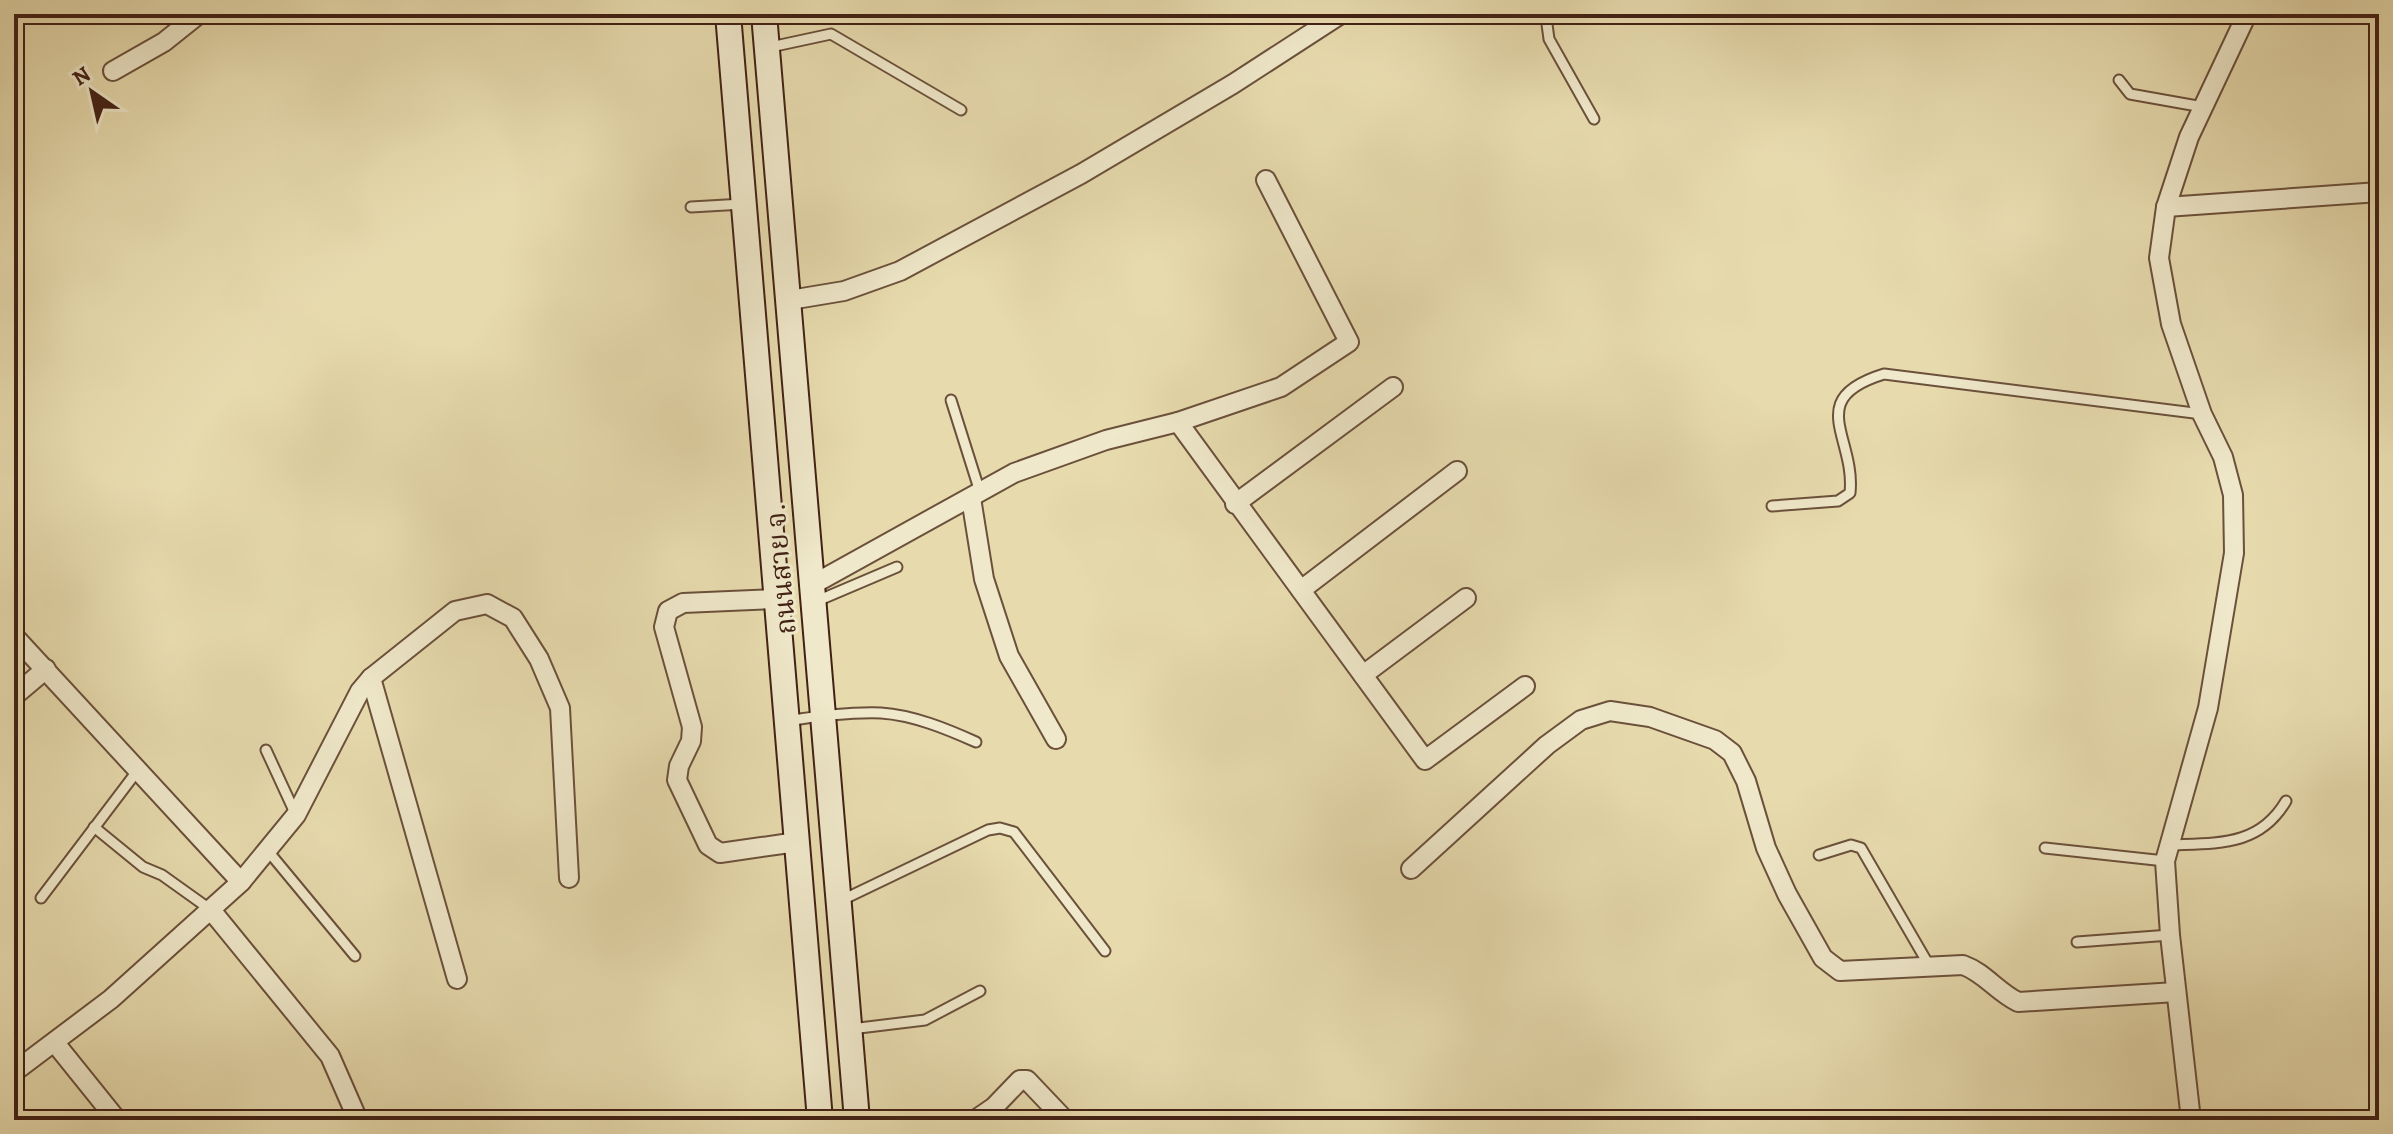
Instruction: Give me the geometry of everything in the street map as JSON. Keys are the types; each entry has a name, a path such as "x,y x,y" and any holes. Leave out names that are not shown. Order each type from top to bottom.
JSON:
{"main road":[{"name":"ถนนสาย จ.","path":"728,14 820,1120"},
{"name":"ถนนสาย จ.","path":"764,14 857,1120"}],"street":[{"path":"113,71 164,42 199,14"},
{"path":"790,300 844,291 900,271 1081,174 1233,84 1341,14"},
{"path":"2191,1120 2170,935 2167,853 2208,708 2234,553 2233,495 2223,457 2202,414 2171,324 2159,258 2166,207 2189,137 2247,14"},
{"path":"813,594 1014,473 1106,440 1178,422 1281,387 1349,342 1266,180"},
{"path":"2166,207 2379,192"},
{"path":"1235,504 1393,387"},
{"path":"1178,422 1425,760 1525,686"},
{"path":"1301,590 1457,471"},
{"path":"976,495 984,579 1009,656 1056,739"},
{"path":"1363,675 1466,598"},
{"path":"776,599 683,603 668,611 664,627 692,727 691,741 679,766 677,780 708,845 720,853 797,842"},
{"path":"14,1072 111,999 241,882 296,815 360,691 371,678 455,611 487,604 513,618 539,659 560,708 569,878"},
{"path":"14,636 241,882"},
{"path":"14,696 46,669"},
{"path":"371,678 457,979"},
{"path":"1411,869 1547,745 1581,720 1610,711 1650,717 1715,740 1732,753 1746,781 1766,848 1787,894 1823,958 1840,971 1963,965 1979,971 2000,993 2018,1002 2176,992"},
{"path":"211,910 330,1056 358,1120"},
{"path":"55,1043 117,1120"},
{"path":"975,1120 994,1107 1020,1080 1027,1080 1065,1120"}],"lane":[{"path":"1547,14 1549,39 1594,119"},
{"path":"766,48 831,34 961,110"},
{"path":"2119,80 2130,94 2203,107"},
{"path":"691,207 744,204"},
{"path":"1772,506 1838,501 1850,493 1852,477 1837,416 1842,397 1861,381 1884,374 2202,414"},
{"path":"951,400 976,495"},
{"path":"813,594 897,567"},
{"path":"787,721 823,715 883,713 942,727 976,742"},
{"path":"266,750 296,815"},
{"path":"41,898 138,770"},
{"path":"2045,848 2167,853 2223,843 2250,836 2275,819 2286,801"},
{"path":"94,827 143,867 162,875 211,910"},
{"path":"839,901 988,830 1000,828 1014,832 1105,951"},
{"path":"1819,855 1851,845 1861,848 1930,967"},
{"path":"268,851 355,956"},
{"path":"2077,942 2170,935"},
{"path":"850,1029 925,1020 980,991"}]}
